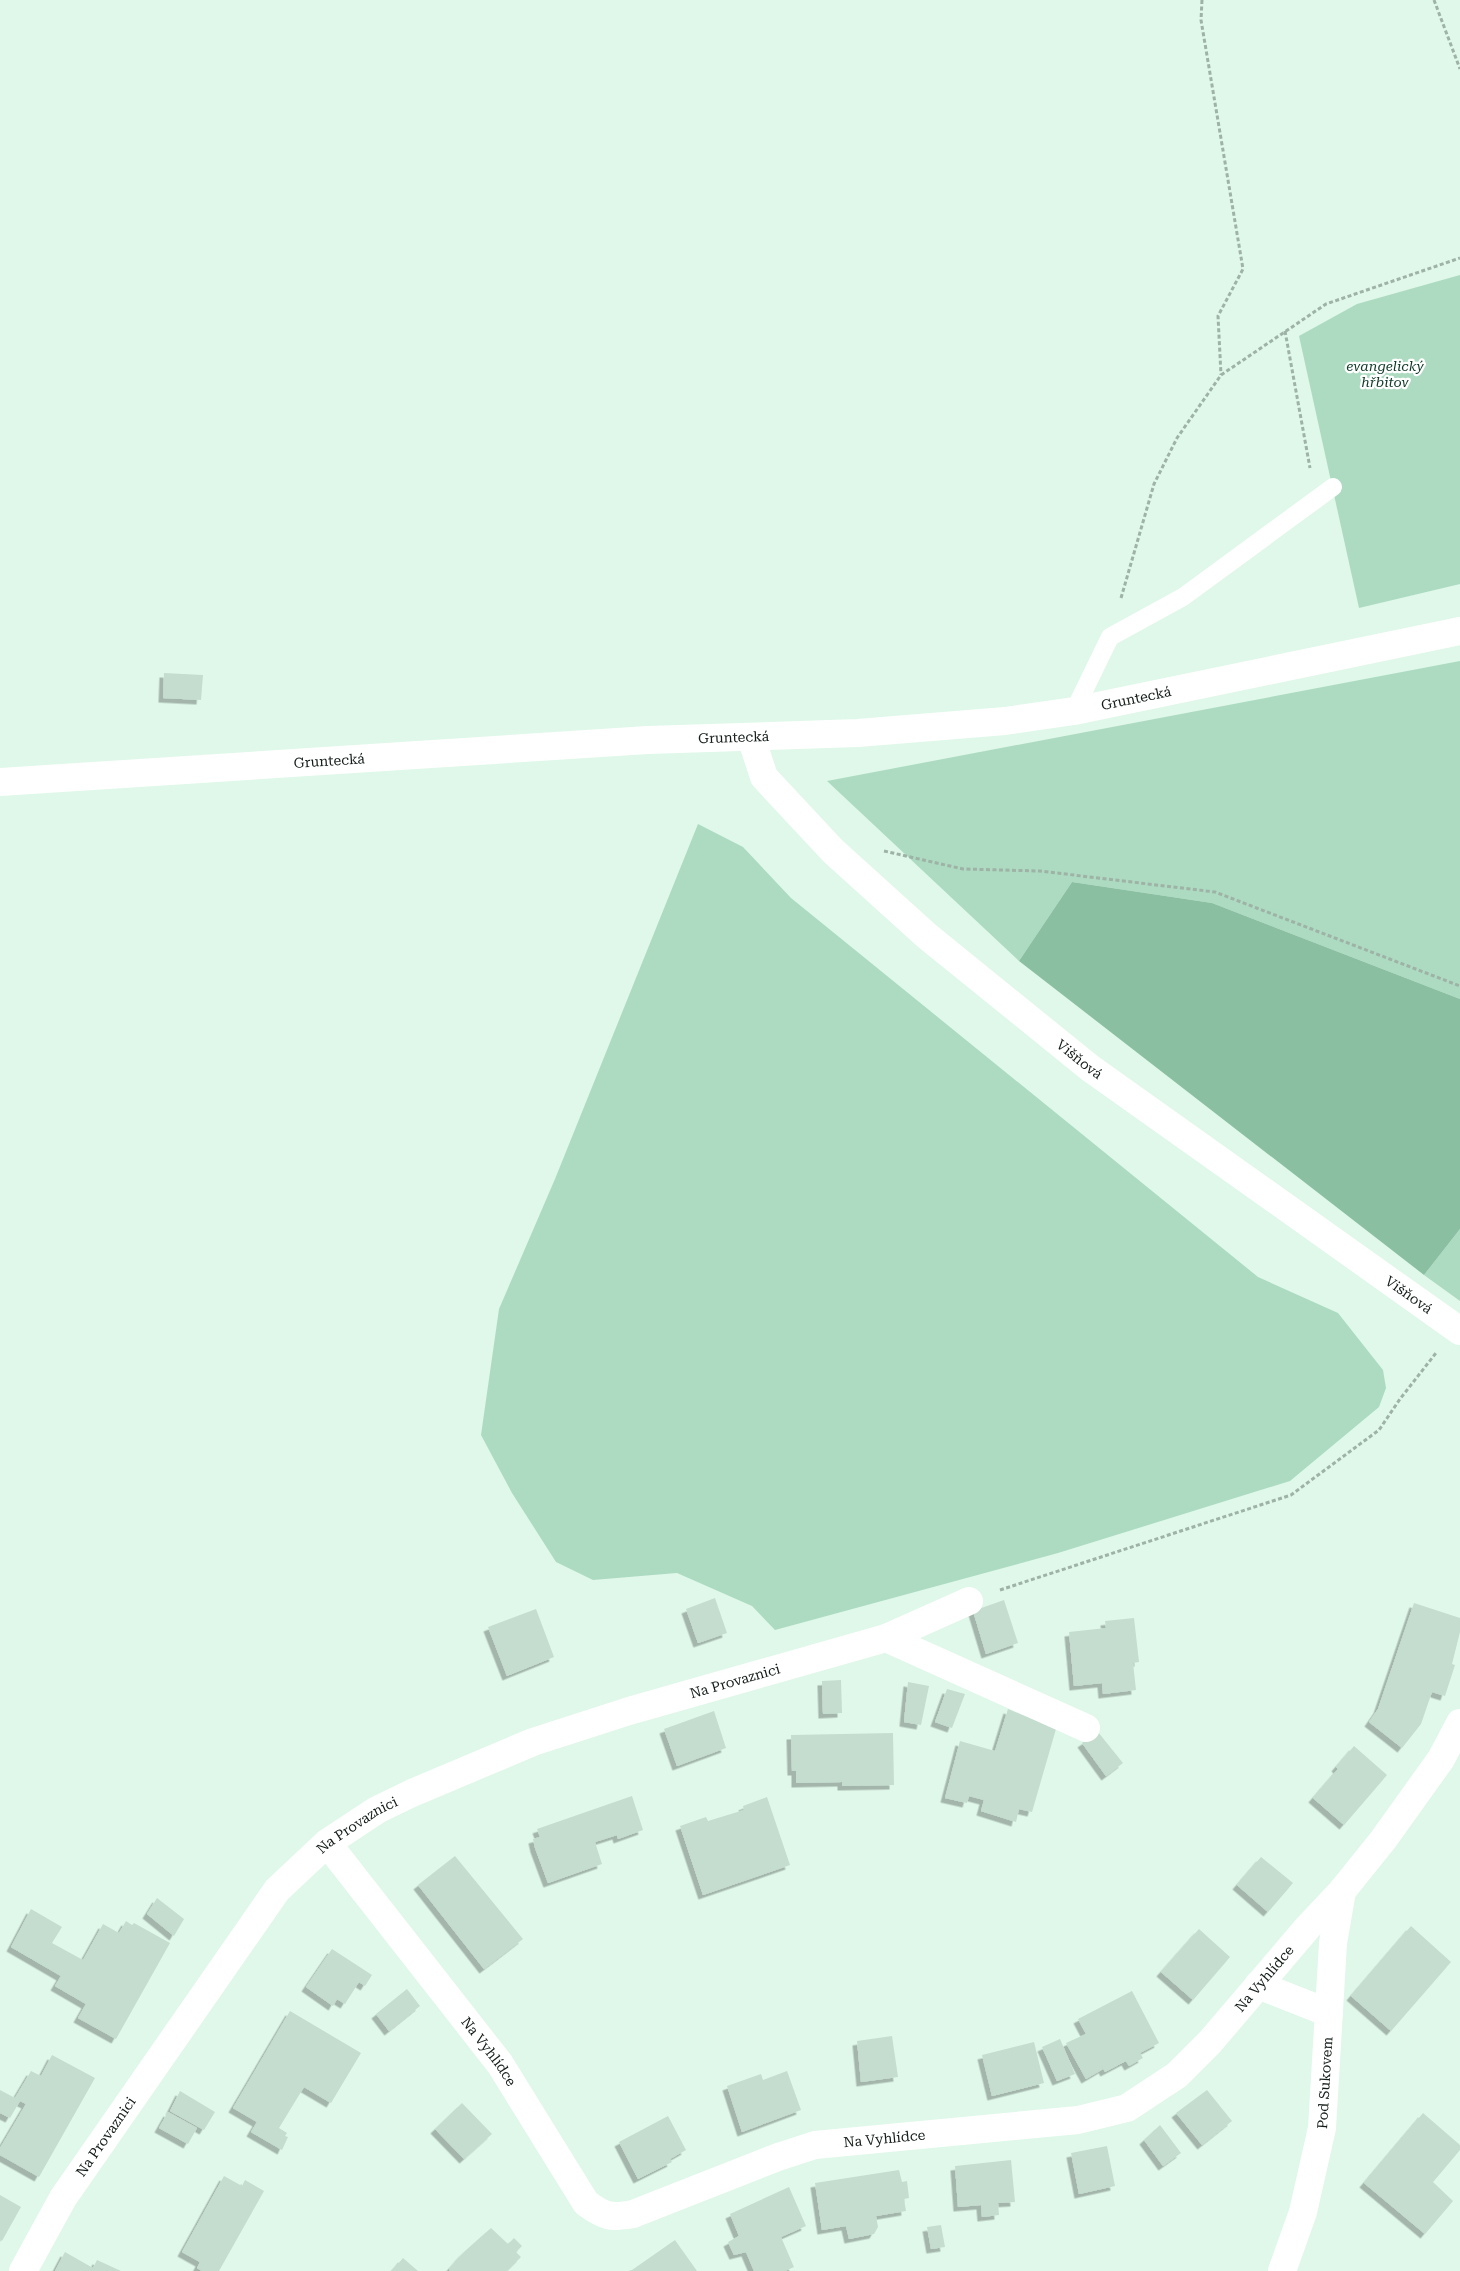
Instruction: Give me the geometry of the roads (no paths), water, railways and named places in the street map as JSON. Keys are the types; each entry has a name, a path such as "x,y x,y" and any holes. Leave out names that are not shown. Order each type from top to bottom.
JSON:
{"street":[{"name":"Gruntecká","path":"0,782 648,740 867,732 1005,721 1074,711 1460,631"},
{"name":"Višňová","path":"751,737 764,777 833,851 927,936 1090,1068 1458,1329"},
{"name":"Na Provaznici","path":"23,2271 63,2198 276,1890 327,1843 377,1810 412,1793 533,1742 629,1710 886,1638 969,1601"},
{"path":"886,1638 1086,1728"},
{"name":"Na Vyhlídce","path":"327,1843 500,2064 586,2203 602,2215 616,2217 633,2214 769,2160 814,2145 1078,2120 1127,2108 1177,2075 1210,2042 1342,1891 1383,1840 1442,1759 1460,1722"},
{"name":"Pod Sukovem","path":"1282,2271 1303,2212 1322,2128 1333,1942 1342,1891"},
{"path":"1258,1985 1329,2014"}],"lane":[{"path":"1074,711 1110,638 1182,597 1333,487"}],"park label":[{"name":"evangelický hřbitov","path":"1385,374"}]}
